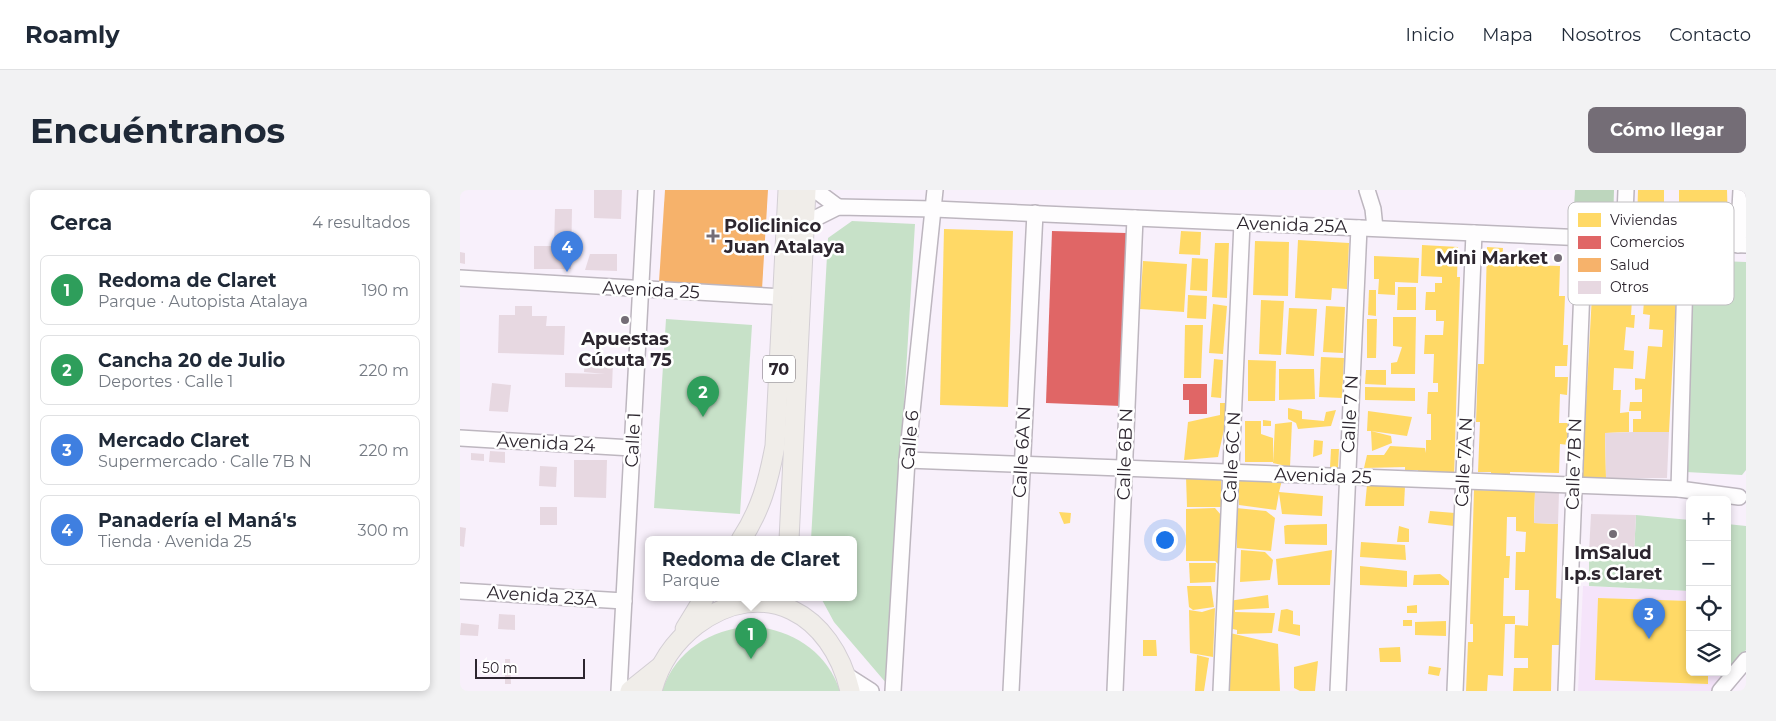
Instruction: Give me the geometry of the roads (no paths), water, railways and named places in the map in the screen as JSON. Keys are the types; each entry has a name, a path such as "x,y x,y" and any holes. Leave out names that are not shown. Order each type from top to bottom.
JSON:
{"main road":[{"name":"70","path":"744,536 756,516 768,484 775,446 788,190"},
{"name":"70","path":"789,536 806,223 806,190"},
{"path":"652,691 661,666 702,601"},
{"path":"804,601 818,628 834,650 848,683"},
{"path":"680,637 710,615 725,608 747,602 766,602 794,610 818,628"},
{"path":"630,691 661,666"}],"street":[{"name":"Calle 1","path":"619,691 646,190"},
{"path":"814,190 838,207"},
{"name":"Calle 6","path":"893,691 907,460 935,190"},
{"path":"1367,190 1376,228"},
{"path":"1741,190 1742,245"},
{"name":"Avenida 25A","path":"806,223 838,207 1035,213 1568,237"},
{"name":"Calle 6A N","path":"1011,691 1035,213"},
{"name":"Calle 6B N","path":"1114,691 1135,218"},
{"name":"Calle 6C N","path":"1221,691 1242,223"},
{"name":"Calle 7 N","path":"1338,691 1359,228"},
{"name":"Calle 7A N","path":"1455,691 1474,233"},
{"name":"Avenida 25","path":"460,278 782,298"},
{"name":"Calle 7B N","path":"1566,691 1581,305"},
{"path":"1679,489 1684,305"},
{"name":"Avenida 24","path":"460,438 632,448"},
{"name":"Avenida 25","path":"907,460 1679,489 1744,496"},
{"name":"Avenida 23A","path":"460,591 624,601"},
{"path":"1720,691 1746,660"},
{"path":"848,683 871,691"}],"place":[{"name":"Policlinico Juan Atalaya","path":"713,236"},
{"name":"Mini Market","path":"1558,258"},
{"name":"Panadería el Maná's","path":"567,272"},
{"name":"Apuestas Cúcuta 75","path":"625,320"},
{"name":"Cancha 20 de Julio","path":"703,417"},
{"name":"ImSalud I.p.s Claret","path":"1613,534"},
{"name":"Mercado Claret","path":"1649,639"},
{"name":"Redoma de Claret","path":"751,659"}]}
